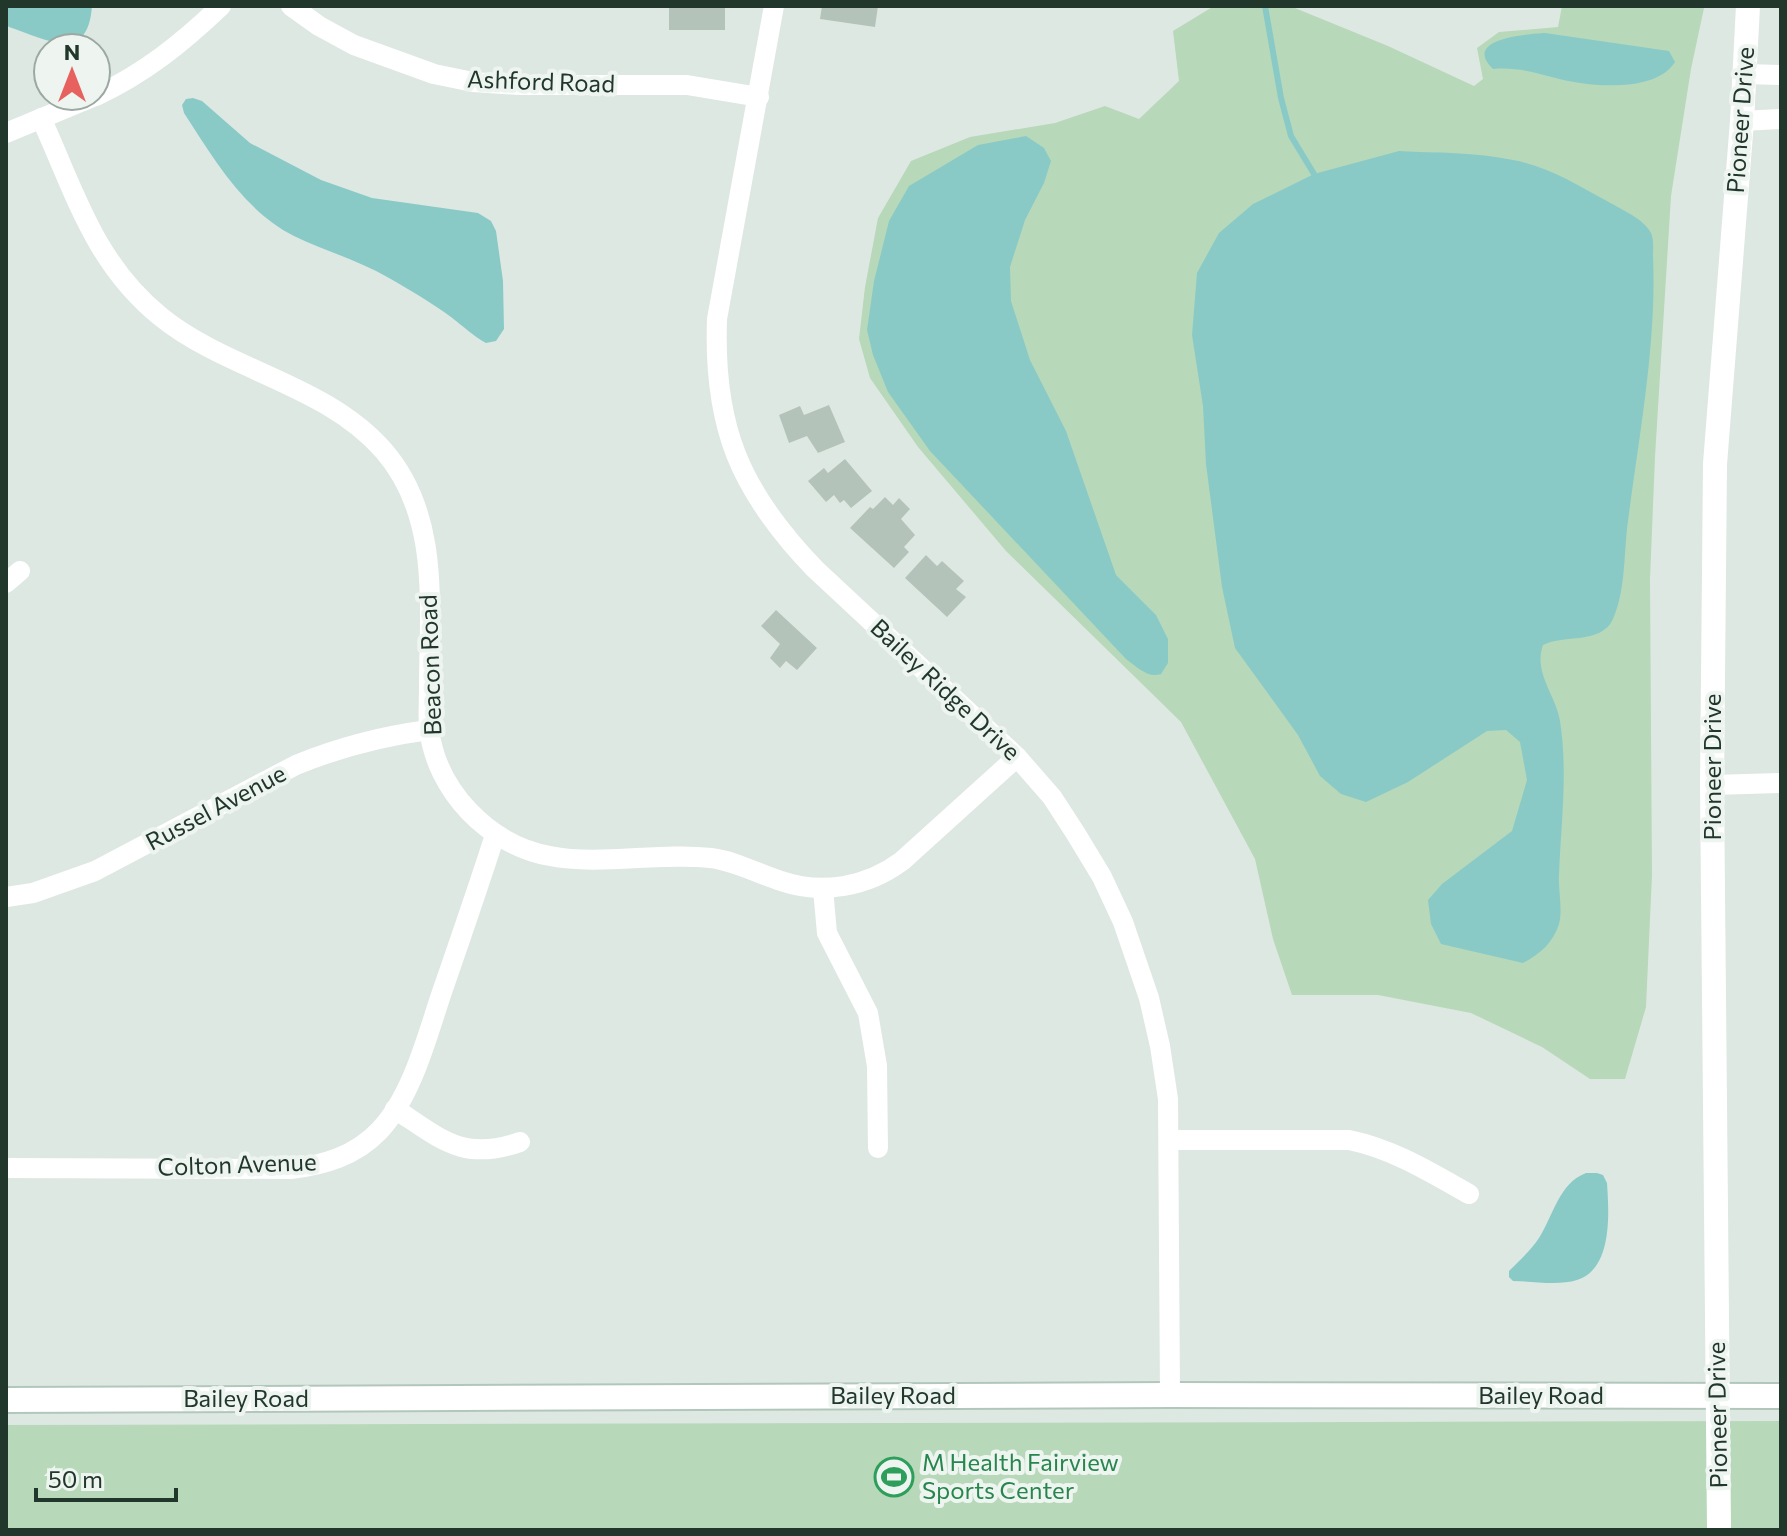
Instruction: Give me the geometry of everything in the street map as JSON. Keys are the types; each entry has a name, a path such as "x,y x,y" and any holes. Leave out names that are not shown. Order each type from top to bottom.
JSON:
{"main road":[{"name":"Pioneer Drive","path":"1719,1530 1712,785 1715,464 1748,6"},
{"name":"Bailey Road","path":"6,1400 1781,1396"}],"street":[{"path":"112,88 154,64 221,6"},
{"name":"Ashford Road","path":"291,6 354,45 395,62 460,79 519,85 687,85 759,97"},
{"name":"Bailey Ridge Drive","path":"774,6 717,319 716,359 727,435 741,470 789,542 1017,757 1052,797 1102,877 1123,922 1149,998 1168,1099 1170,1395"},
{"path":"1745,74 1781,75"},
{"path":"6,133 56,112"},
{"name":"Beacon Road","path":"41,118 86,224 105,258 131,290 162,317 192,337 333,409 384,451 402,477 415,501 428,558 429,730 448,785 466,809 495,835 549,856 712,858 791,884 823,889 869,879 888,871 1017,757"},
{"path":"1742,121 1781,119"},
{"name":"Russel Avenue","path":"6,897 33,893 95,871 296,765 330,751 360,741 429,730"},
{"path":"1712,785 1781,783"},
{"name":"Colton Avenue","path":"6,1168 291,1169 339,1159 360,1147 380,1131 419,1061 495,835"},
{"path":"823,889 827,933 868,1013 877,1066 878,1148"},
{"path":"395,1109 442,1139 466,1150 501,1149 520,1142"},
{"path":"1169,1140 1349,1140 1400,1156 1469,1194"}],"green space":[{"path":"1214,6 1290,6 1474,86 1483,79 1477,48 1499,32 1558,27 1562,6 1704,8 1671,196 1650,579 1652,875 1646,1007 1625,1079 1590,1079 1542,1047 1471,1013 1378,995 1292,995 1273,939 1255,859 1181,722 1006,551 918,447 870,378 859,339 878,218 911,161 970,137 1055,123 1105,106 1139,119 1179,81 1173,31"},
{"name":"M Health Fairview Sports Center","path":"1781,1421 1781,1530 6,1530 6,1425"}],"water":[{"path":"6,6 92,6 85,32 32,32 32,35 6,24"},
{"path":"1545,33 1669,51 1675,62 1667,71 1645,82 1604,85 1516,69 1493,69 1485,59 1485,50 1491,44"},
{"path":"186,99 202,101 250,143 321,180 372,198 478,213 491,221 496,231 503,281 504,329 496,341 486,343 397,283 276,225 231,182 184,113 182,105"},
{"path":"1026,136 1044,148 1051,161 1044,183 1025,220 1010,267 1011,301 1030,360 1066,431 1116,575 1156,615 1168,639 1168,663 1161,674 1147,673 1126,659 930,451 888,392 873,355 867,330 874,281 889,221 909,186 978,145"},
{"path":"1399,151 1485,156 1550,171 1632,215 1643,223 1653,238 1649,358 1617,609 1613,619 1600,632 1543,645 1541,655 1543,674 1558,711 1562,740 1561,913 1549,942 1523,963 1441,944 1431,924 1428,900 1442,884 1512,831 1527,780 1520,742 1506,730 1487,731 1408,782 1366,802 1341,794 1320,776 1298,735 1235,648 1222,587 1206,464 1203,406 1192,335 1197,273 1219,233 1253,204 1314,174"},
{"path":"1586,1173 1603,1175 1607,1183 1608,1224 1603,1252 1597,1264 1589,1274 1570,1282 1513,1281 1509,1271 1539,1238 1569,1184"}],"building":[{"path":"725,6 725,30 669,30 669,7"},
{"path":"822,6 878,6 875,27 820,19"},
{"path":"829,405 845,442 818,453 807,436 789,443 779,415 800,406 804,415"},
{"path":"845,459 872,491 851,508 844,500 840,503 834,495 826,502 808,481 824,468 828,473"},
{"path":"885,497 893,505 899,498 910,509 901,519 915,535 904,547 909,552 894,568 850,528 870,507 873,509"},
{"path":"926,555 937,566 942,561 964,581 956,589 966,597 947,617 905,578"},
{"path":"776,610 817,648 797,670 786,661 780,668 770,658 780,644 761,626"}],"waterway":[{"path":"1265,6 1291,136 1314,174"}],"place":[{"name":"M Health Fairview Sports Center","path":"894,1477"}]}
